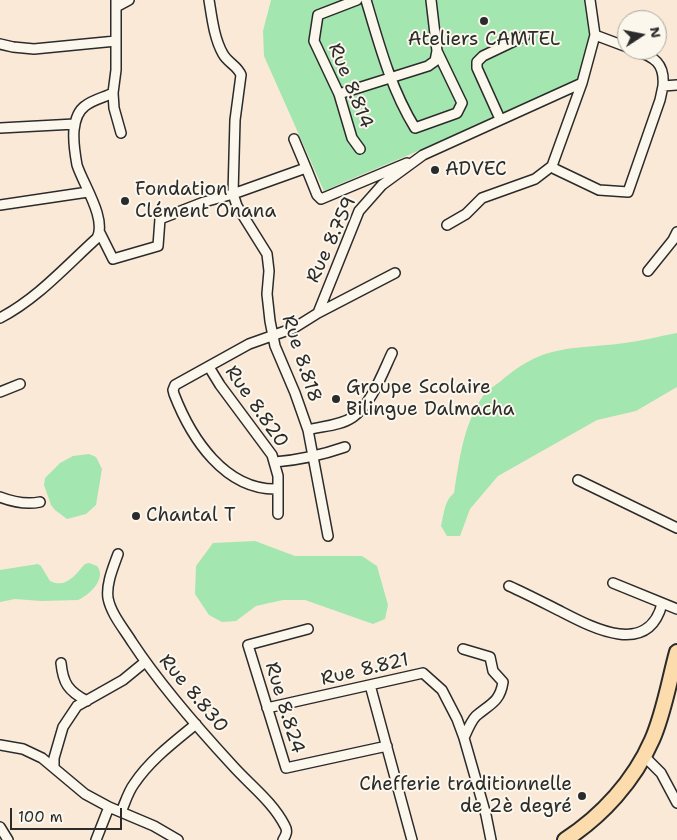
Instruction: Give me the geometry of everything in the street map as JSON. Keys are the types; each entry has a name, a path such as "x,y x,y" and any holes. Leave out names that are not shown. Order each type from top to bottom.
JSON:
{"main road":[{"path":"564,840 591,822 608,805 644,756 657,727 677,652"}],"street":[{"path":"121,132 114,108 113,93 116,4 129,0"},
{"name":"Rue 8.818","path":"209,0 220,48 227,61 240,70 241,75 235,120 233,194 237,206 267,254 269,271 268,310 275,346 308,430 328,536"},
{"name":"Rue 8.814","path":"357,0 318,15 314,41 339,94 352,138 360,149"},
{"path":"366,0 382,54 403,109 415,128 457,113 462,103 436,51"},
{"path":"339,94 428,66 435,61 436,51 431,0"},
{"path":"447,225 466,214 482,198 535,179 552,166 582,83 595,35 590,0"},
{"path":"595,35 617,43"},
{"path":"500,119 477,68 477,62 483,56 525,36"},
{"path":"0,44 34,50 116,41"},
{"path":"552,166 599,190 628,192 664,86 664,71 660,64 654,60"},
{"name":"Rue 8.759","path":"278,490 268,490 238,481 223,468 195,437 178,405 174,387 249,344 294,328 318,313 359,211 382,185 424,155 582,83"},
{"path":"664,86 677,85"},
{"path":"0,318 16,310 33,297 98,238 100,227 95,209 77,164 74,137 75,124 79,114 86,105 113,93"},
{"path":"0,128 75,124"},
{"path":"294,139 317,195 321,199 424,155"},
{"path":"100,233 113,259 120,258 158,246 160,219 204,202 233,194 300,170 307,170"},
{"path":"0,205 88,192"},
{"path":"648,271 677,232"},
{"path":"318,313 395,273"},
{"path":"308,430 340,423 354,416 371,395 392,353"},
{"name":"Rue 8.820","path":"209,367 220,385 272,455 278,476 278,514"},
{"path":"0,392 20,384"},
{"path":"275,462 313,457 345,447"},
{"path":"578,480 677,528"},
{"path":"0,497 22,503 40,502"},
{"name":"Rue 8.830","path":"118,554 108,587 108,600 117,618 145,662 196,724 232,765 267,800 286,829 283,840"},
{"path":"613,583 677,609"},
{"path":"510,586 593,628 623,634 635,634 652,624 659,615 662,604"},
{"name":"Rue 8.824","path":"308,629 248,645 286,768 387,746"},
{"path":"463,649 490,657 493,671 503,682 501,692 493,704 475,717 464,738 486,815 491,840"},
{"path":"54,768 54,758 63,726 77,706 123,680 145,662"},
{"path":"61,663 62,677 65,685 86,701"},
{"name":"Rue 8.821","path":"267,708 423,673 442,690 457,719 464,738"},
{"path":"370,685 412,840"},
{"path":"120,812 132,785 141,774 168,746 196,724"},
{"path":"0,745 23,749 42,758 85,794 108,808 154,826 178,840"},
{"path":"644,756 660,773 677,803"},
{"path":"96,840 108,808"},
{"path":"0,827 8,840"}],"green space":[{"path":"271,0 588,0 591,28 580,80 517,109 324,191 264,56 263,31"},
{"path":"677,333 677,387 636,411 597,420 498,476 470,509 460,536 447,536 441,526 445,508 448,500 454,493 463,445 470,421 481,399 487,392 517,369 545,354 559,350 631,342"},
{"path":"89,454 96,457 102,469 96,505 86,514 67,519 51,505 44,485 45,478 60,463 73,456"},
{"path":"255,541 295,556 362,556 377,566 388,605 385,619 373,624 305,600 283,600 256,606 236,621 222,622 209,615 195,594 196,566 213,543"},
{"path":"89,563 97,566 100,571 99,581 92,590 78,600 41,601 15,599 0,602 0,570 38,564 50,581 61,583 70,580 85,564"}],"place":[{"name":"Ateliers CAMTEL","path":"484,21"},
{"name":"ADVEC","path":"435,170"},
{"name":"Fondation Clément Onana","path":"125,201"},
{"name":"Groupe Scolaire Bilingue Dalmacha","path":"336,399"},
{"name":"Chantal T","path":"136,516"},
{"name":"Chefferie traditionnelle de 2è degré","path":"582,796"}]}
